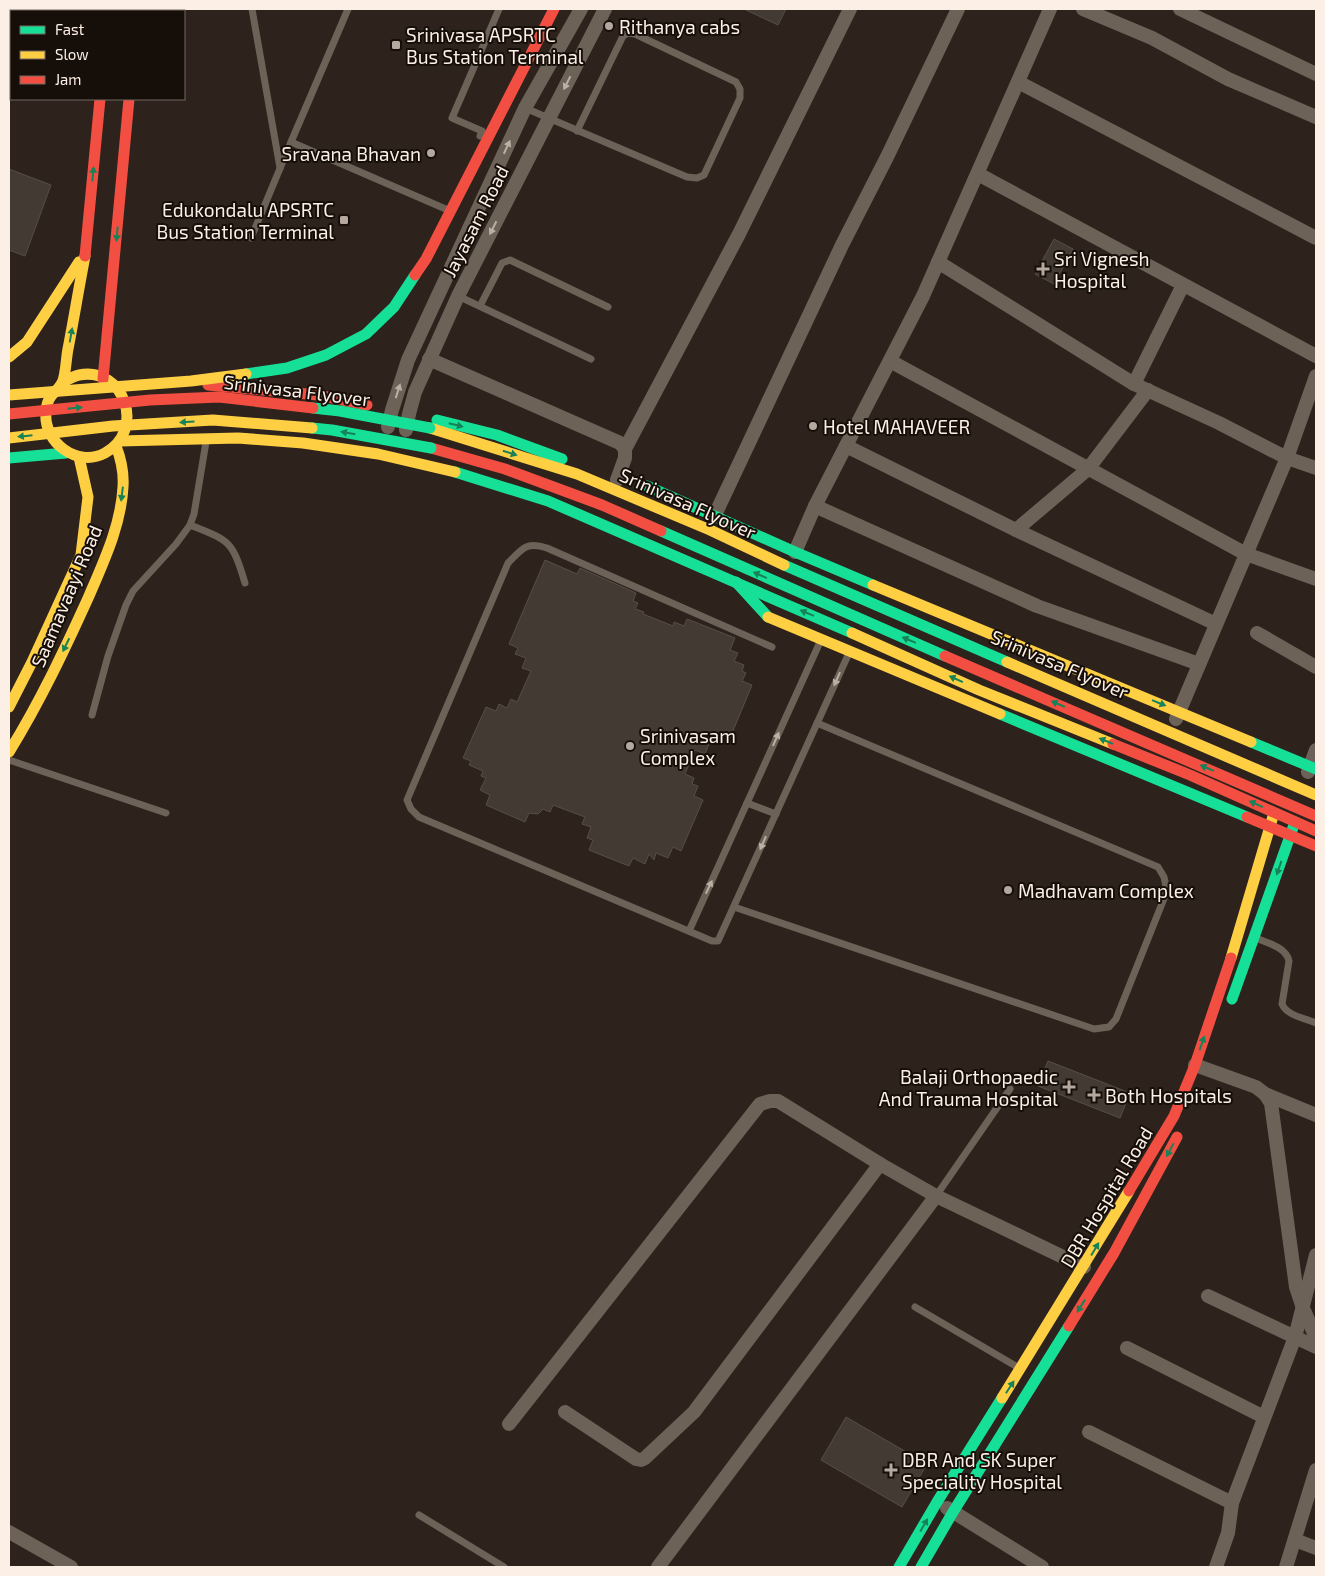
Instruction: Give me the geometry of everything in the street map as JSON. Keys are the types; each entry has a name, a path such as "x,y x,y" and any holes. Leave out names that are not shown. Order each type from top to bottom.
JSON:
{"main road":[{"path":"9,397 191,381 287,368 326,355 366,334 394,307 426,259 554,9"},
{"path":"62,383 85,253 100,100"},
{"path":"9,458 66,453 79,457 93,458 106,454 124,436 128,424 124,398 108,381 129,100"},
{"path":"9,357 27,342 85,253"},
{"path":"66,453 48,433 45,419 47,406 53,393 62,383 79,375 97,376 108,381 216,386 318,395 497,435 623,483 873,596 1311,782"},
{"path":"9,397 53,393"},
{"name":"Srinivasa Flyover","path":"9,414 150,400 219,397 340,411 430,428 577,474 710,530 786,566 1316,795"},
{"name":"Srinivasa Flyover","path":"9,438 113,426 213,420 332,430 431,448 496,466 602,505 835,609 1316,816"},
{"path":"118,443 238,438 304,443 382,455 441,468 548,501 829,622 979,690 1190,775 1316,831"},
{"name":"Saamavaayi Road","path":"9,752 32,716 70,638 101,568 117,525 124,489 118,443"},
{"name":"Saamavaayi Road","path":"9,707 32,662 81,555 88,497 79,457"},
{"path":"623,483 647,486 795,552 1316,769"},
{"path":"736,582 768,617 1316,846"},
{"name":"DBR Hospital Road","path":"899,1567 937,1502 1022,1369 1174,1116 1205,1068 1240,932 1274,812"},
{"path":"1230,1005 1294,822"},
{"name":"DBR Hospital Road","path":"921,1567 953,1512 1114,1253 1182,1126"}],"street":[{"name":"Jayasam Road","path":"382,455 392,410 408,360 525,108 581,9"},
{"name":"Jayasam Road","path":"402,460 409,414 415,392 429,360 458,296 605,9"},
{"path":"623,483 626,449 739,234 850,9"},
{"path":"714,517 842,245 887,157 958,9"},
{"path":"795,552 816,506 938,262 1050,9"},
{"path":"1083,9 1152,38 1228,79 1316,117"},
{"path":"1180,9 1316,74"},
{"path":"1018,82 1316,238"},
{"path":"978,174 1316,356"},
{"path":"938,262 1134,384 1219,422 1286,458 1316,468"},
{"path":"1134,384 1183,285"},
{"path":"429,360 620,443 626,449"},
{"path":"890,361 1246,554 1316,579"},
{"path":"1174,725 1286,458 1316,376"},
{"path":"1016,530 1088,469 1148,390"},
{"path":"846,446 1016,530 1216,624"},
{"path":"816,506 1037,606 1199,664"},
{"path":"1257,633 1316,667"},
{"path":"1311,782 1316,750"},
{"path":"1205,1068 1256,1087 1265,1094 1316,1115"},
{"path":"1265,1094 1271,1103 1296,1286 1316,1338"},
{"path":"509,1424 760,1104 770,1101 778,1101 936,1196 1084,1267"},
{"path":"565,1412 636,1459 641,1460 645,1458 694,1412 880,1164"},
{"path":"658,1567 936,1196"},
{"path":"1216,1567 1228,1533 1232,1503 1295,1336 1316,1255"},
{"path":"1208,1296 1316,1347"},
{"path":"1127,1348 1264,1418"},
{"path":"1089,1432 1232,1503"},
{"path":"1286,1567 1316,1470"},
{"path":"937,1502 1042,1567"},
{"path":"9,1532 72,1567"},
{"path":"1295,1540 1316,1548"}],"lane":[{"path":"252,9 280,168"},
{"path":"251,238 348,9"},
{"path":"291,142 448,210 482,131 452,118 499,9"},
{"path":"525,108 577,131 688,177 697,178 704,175 740,98 740,89 736,82 635,34 628,33 623,36 577,131"},
{"path":"480,306 502,263 510,260 608,307"},
{"path":"458,296 590,359"},
{"path":"92,715 108,656 126,605 133,591 176,544 190,525 194,514 207,439"},
{"path":"190,525 220,537 230,545 237,554 245,583"},
{"path":"772,647 547,548 537,545 526,546 508,563 407,800 411,809 419,817 712,941 718,941 857,635"},
{"path":"689,931 829,622"},
{"path":"734,907 1094,1029 1108,1027 1116,1019 1167,891 1164,877 1158,867 817,723"},
{"path":"9,760 166,813"},
{"path":"747,803 776,814"},
{"path":"1254,937 1283,950 1288,955 1289,961 1282,1004 1284,1009 1316,1023"},
{"path":"936,1196 1010,1088"},
{"path":"915,1307 1022,1369"},
{"path":"419,1515 504,1567"}],"building":[{"path":"744,9 786,9 778,25"},
{"path":"9,169 51,185 25,256 9,250"},
{"path":"1054,239 1073,249 1054,284 1035,274"},
{"path":"545,560 577,574 580,568 636,593 633,601 638,603 635,609 644,612 643,614 673,626 674,622 684,626 687,619 735,638 730,650 738,653 734,661 744,665 742,671 746,673 742,681 752,685 730,738 720,734 716,743 710,741 705,754 695,750 685,774 694,778 692,784 698,786 694,796 703,800 681,851 673,847 668,858 656,853 654,860 649,854 645,864 633,858 629,866 589,850 593,840 587,838 591,827 582,824 585,817 553,805 550,812 543,809 538,814 529,813 525,822 486,805 490,795 480,790 486,778 481,776 483,771 469,765 471,761 463,758 486,707 496,711 499,704 507,708 511,699 517,702 531,671 522,668 526,658 515,654 518,648 509,644"},
{"path":"1048,1061 1130,1093 1120,1118 1038,1086"},
{"path":"846,1417 927,1464 902,1507 821,1460"}],"traffic: fast":[{"path":"246,374 287,368 326,355 366,334 394,307 415,275"},
{"path":"313,408 340,411 430,428"},
{"path":"437,420 497,435 562,459"},
{"path":"312,428 431,448"},
{"path":"9,458 66,453"},
{"path":"455,472 548,501 852,633"},
{"path":"647,486 873,585"},
{"path":"661,531 945,656"},
{"path":"784,565 1007,662"},
{"path":"736,582 768,617"},
{"path":"1000,714 1247,817"},
{"path":"1251,742 1316,769"},
{"path":"1232,999 1295,822"},
{"path":"921,1567 953,1512 1069,1326"},
{"path":"899,1567 1002,1398"}],"traffic: slow":[{"path":"62,383 79,375 95,375 108,380 118,390 125,402 127,416 125,430 118,443 105,453 94,457 73,455 56,442 50,433 47,423 48,401 60,387 64,376 85,256"},
{"path":"9,357 27,342 79,262"},
{"path":"9,395 191,381 246,374"},
{"path":"9,438 113,426 213,420 312,428"},
{"path":"430,428 577,474 710,530 784,565"},
{"path":"120,441 238,438 303,443 378,454 455,472"},
{"path":"9,752 42,695 89,596 111,543 119,515 123,487 122,466 116,446"},
{"path":"9,707 32,662 81,555 88,497 79,457"},
{"path":"873,585 1251,742"},
{"path":"768,617 1000,714"},
{"path":"852,633 979,690 1113,744"},
{"path":"1007,662 1316,795"},
{"path":"1231,958 1274,813"},
{"path":"1002,1398 1129,1191"}],"traffic: jam":[{"path":"415,275 426,259 554,9"},
{"path":"85,256 100,100"},
{"path":"103,379 129,100"},
{"path":"208,385 318,395 367,405"},
{"path":"9,414 150,400 219,397 313,408"},
{"path":"431,448 505,469 602,505 661,531"},
{"path":"945,656 1316,816"},
{"path":"1113,744 1190,775 1316,831"},
{"path":"1247,817 1316,846"},
{"path":"1129,1191 1174,1116 1195,1065 1231,958"},
{"path":"1069,1326 1114,1253 1177,1137"}],"place":[{"name":"Rithanya cabs","path":"609,26"},
{"name":"Srinivasa APSRTC Bus Station Terminal","path":"396,45"},
{"name":"Sravana Bhavan","path":"431,153"},
{"name":"Edukondalu APSRTC Bus Station Terminal","path":"344,220"},
{"name":"Sri Vignesh Hospital","path":"1043,269"},
{"name":"Hotel MAHAVEER","path":"813,426"},
{"name":"Srinivasam Complex","path":"630,746"},
{"name":"Madhavam Complex","path":"1008,890"},
{"name":"Balaji Orthopaedic And Trauma Hospital","path":"1069,1087"},
{"name":"Both Hospitals","path":"1094,1095"},
{"name":"DBR And SK Super Speciality Hospital","path":"891,1470"}]}
